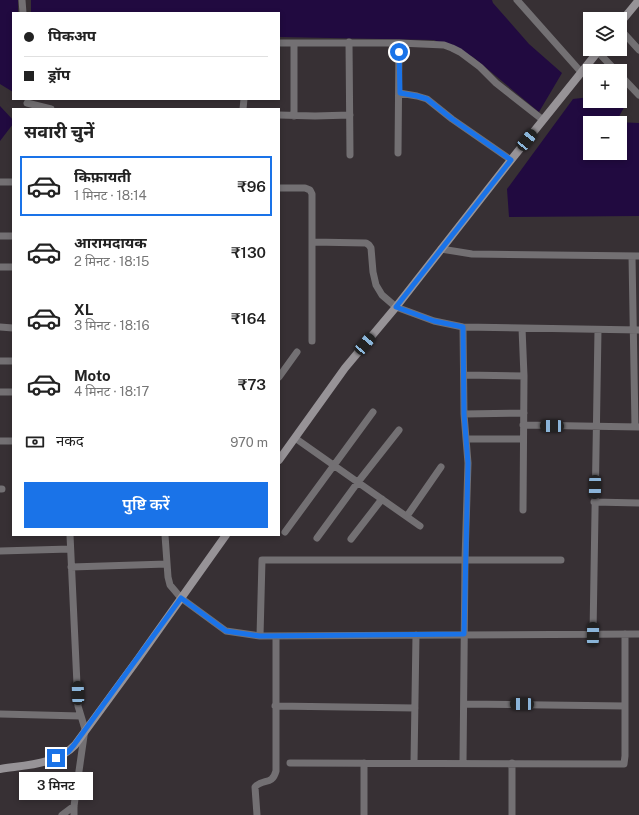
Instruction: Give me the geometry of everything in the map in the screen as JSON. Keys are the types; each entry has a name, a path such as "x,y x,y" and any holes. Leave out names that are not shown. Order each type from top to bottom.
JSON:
{"street":[{"path":"22,0 23,12"},
{"path":"517,0 581,72"},
{"path":"627,14 638,0"},
{"path":"627,37 639,50"},
{"path":"280,43 349,42 444,45 460,52 480,67 496,83 543,120"},
{"path":"349,42 350,155"},
{"path":"398,153 400,93 399,43"},
{"path":"294,44 294,116"},
{"path":"280,455 295,438 345,368 396,307 594,56"},
{"path":"604,56 610,64"},
{"path":"627,82 639,95"},
{"path":"400,93 427,99 452,119 511,160"},
{"path":"27,104 46,108"},
{"path":"280,115 350,115"},
{"path":"0,182 12,182"},
{"path":"280,188 305,188 310,190 313,199 312,341"},
{"path":"0,236 12,236"},
{"path":"312,242 366,243 371,248 373,272 376,285 382,295 396,307 434,321 463,327 636,330"},
{"path":"442,249 472,254 635,256 637,427 523,425"},
{"path":"0,267 12,267"},
{"path":"0,327 12,328"},
{"path":"463,327 464,414 468,463 465,560 463,763"},
{"path":"522,328 524,376 523,510"},
{"path":"593,634 598,330"},
{"path":"280,376 297,352"},
{"path":"0,361 12,361"},
{"path":"464,375 524,376"},
{"path":"0,392 12,392"},
{"path":"285,532 335,466 373,412"},
{"path":"464,414 524,413"},
{"path":"317,538 358,482 400,430"},
{"path":"295,438 420,526"},
{"path":"466,439 523,439"},
{"path":"0,441 12,441"},
{"path":"407,516 440,467"},
{"path":"351,539 382,498"},
{"path":"594,502 639,503"},
{"path":"70,536 78,706 85,729 74,815"},
{"path":"165,536 170,585 181,598 226,631 260,636 639,634"},
{"path":"0,769 37,763 56,758 68,752 138,659 225,536"},
{"path":"0,550 70,549"},
{"path":"260,636 262,560 561,560"},
{"path":"71,567 167,564"},
{"path":"290,763 624,764 625,634"},
{"path":"414,763 416,635"},
{"path":"257,815 255,787 259,783 269,782 274,778 276,771 276,636"},
{"path":"464,704 625,706"},
{"path":"275,706 415,708"},
{"path":"0,714 81,716"},
{"path":"364,763 364,815"},
{"path":"512,763 512,815"},
{"path":"62,815 74,806"}],"shaded area":[{"path":"0,0 18,0 18,12 12,12 12,91 0,84"},
{"path":"31,0 492,0 529,44 562,73 539,112 473,57 434,40 280,37 280,12 31,12"},
{"path":"583,98 583,108 624,108 619,116 583,116 583,160 627,160 627,122 639,123 639,216 509,217 507,189 573,99"},
{"path":"0,106 12,119 12,125 0,141"}],"route":[{"path":"56,758 68,752 74,745 181,598 226,631 260,636 464,634 468,463 464,414 463,327 434,321 396,307 511,160 452,119 427,99 400,93 399,52"}]}
